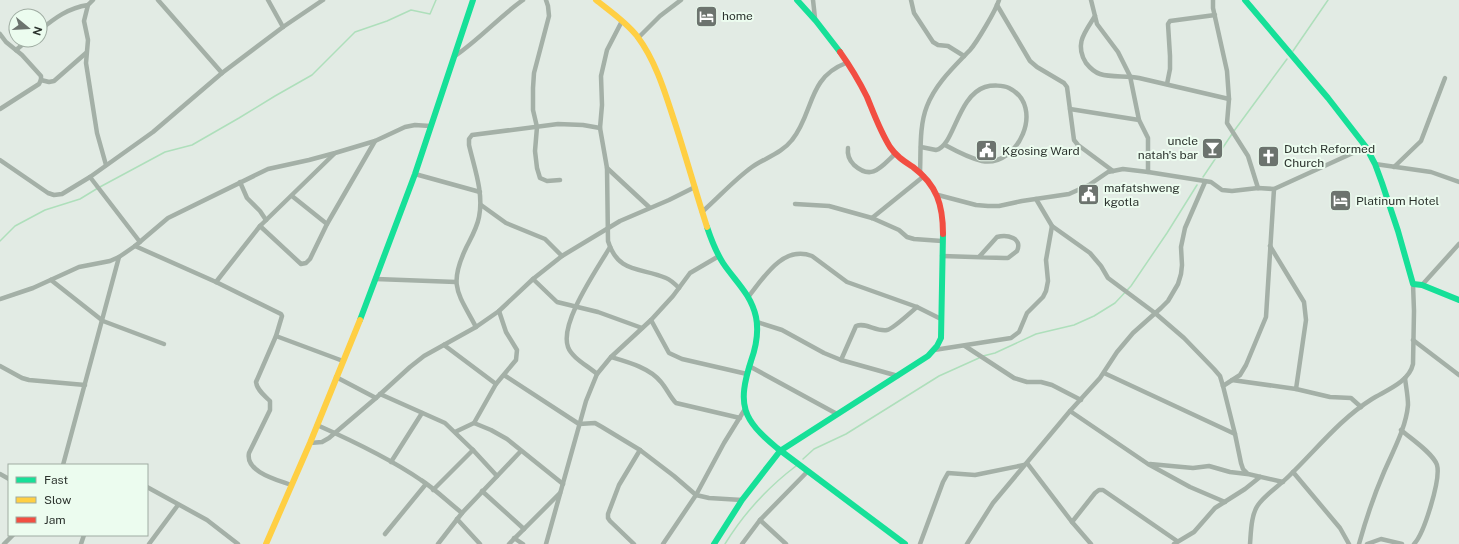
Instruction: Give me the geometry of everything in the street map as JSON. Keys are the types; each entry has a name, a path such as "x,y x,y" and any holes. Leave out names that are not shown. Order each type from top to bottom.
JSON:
{"street":[{"path":"93,0 88,5 84,20 88,40 86,63 97,133 106,165"},
{"path":"158,0 222,73"},
{"path":"268,0 283,27"},
{"path":"0,160 48,193 54,195 62,194 90,177 154,132 222,73 283,27 323,0"},
{"path":"266,544 310,443 376,279 415,174 473,0"},
{"path":"455,56 472,44 500,18 523,0"},
{"path":"546,0 548,6 548,16 534,73 533,110 537,127 535,151 540,178 546,181 560,180"},
{"path":"596,0 622,21 638,38 656,72 665,94 702,212 719,256 743,287 752,304 757,322 756,341 743,389 745,409 754,425 780,451 905,544"},
{"path":"638,38 660,16 681,0"},
{"path":"714,544 742,500 780,451 898,376 934,350 940,338 942,212 938,195 929,181 922,174 890,149 864,91 815,18 797,0"},
{"path":"813,0 815,18"},
{"path":"911,0 914,13 933,42 938,45 948,46 964,56"},
{"path":"1091,0 1100,29 1109,38 1118,52 1130,76 1139,120 1148,138 1148,172"},
{"path":"1213,0 1227,71 1229,99 1227,123 1248,156 1258,188"},
{"path":"1244,0 1328,98 1366,147 1375,164 1398,231 1413,284 1413,364 1411,369 1405,378 1344,420 1283,482 1263,500 1255,510 1250,544"},
{"path":"922,174 921,147 923,121 927,105 941,81 971,49 998,2"},
{"path":"998,2 1030,61 1037,67 1064,83 1068,93 1074,140 1078,145 1113,171"},
{"path":"48,24 59,15 78,6 88,5"},
{"path":"1167,84 1170,69 1168,24 1170,21 1215,14"},
{"path":"1095,16 1081,38 1080,45 1083,57 1088,66 1098,74 1130,76 1229,99"},
{"path":"622,21 607,50 601,76 602,105 600,128 607,168 608,241 610,247 620,261 643,272 665,278 678,288"},
{"path":"0,34 6,42 22,55 41,76 39,84 0,109"},
{"path":"41,80 50,82 54,81 86,53"},
{"path":"702,212 751,168 781,151 792,141 818,84 832,70 846,63"},
{"path":"1394,167 1421,141 1445,78"},
{"path":"921,147 936,150 945,145 961,109 975,93 985,87 1005,86 1020,95 1025,102 1027,108 1027,122 1017,145 1013,150 999,159 982,161 945,145"},
{"path":"1070,110 1139,120"},
{"path":"476,327 457,291 456,282 459,265 478,223 481,205 480,192 469,145 470,137 472,135 558,124 583,125 600,128"},
{"path":"0,300 34,288 79,267 119,257 135,246 168,218 268,169 309,160 375,141 406,127 415,125 430,126"},
{"path":"260,226 301,264 304,264 310,259 327,224 375,141"},
{"path":"938,195 976,205 988,206 1069,194 1082,189 1104,174 1123,169 1212,182 1222,190 1232,191 1258,188 1274,189 1366,147"},
{"path":"848,148 848,155 851,162 859,170 867,173 876,171 895,154"},
{"path":"216,282 260,226 335,153"},
{"path":"1375,164 1431,172 1459,182"},
{"path":"607,168 649,208"},
{"path":"415,174 480,192"},
{"path":"872,218 922,174"},
{"path":"90,177 140,242"},
{"path":"240,182 247,198 260,211 266,220"},
{"path":"968,544 993,502 1104,373 1117,352 1133,333 1168,301 1178,284 1182,265 1181,247 1183,237 1205,182"},
{"path":"310,443 322,442 336,433 424,356 476,327 499,311 533,279 562,256 620,221 695,187"},
{"path":"1224,386 1240,375 1246,365 1266,317 1274,189"},
{"path":"292,196 327,224"},
{"path":"1036,199 1052,226 1090,253 1101,266 1108,278 1155,313 1184,338 1220,376 1224,386 1240,463 1248,474"},
{"path":"795,204 829,206 872,218 900,230 914,240 942,241"},
{"path":"481,205 506,223 545,239 562,256"},
{"path":"934,350 1011,338 1019,332 1027,313 1043,297 1046,291 1048,281 1046,260 1052,226"},
{"path":"942,256 979,258 1008,258 1017,251 1019,243 1017,240 1008,236 997,237 979,258"},
{"path":"1422,285 1459,244"},
{"path":"135,246 216,282 281,314 282,316 276,336 256,382 258,390 270,401 270,410 248,458 250,464 262,473 291,485"},
{"path":"1270,246 1304,302 1306,320 1296,390"},
{"path":"597,374 572,354 568,347 566,338 576,305 610,247"},
{"path":"749,296 772,266 780,260 795,254 806,253 847,282 917,307 941,319"},
{"path":"546,544 579,424 586,401 597,374 611,357 651,320 673,296 690,274 719,256"},
{"path":"63,464 119,257"},
{"path":"376,279 456,282"},
{"path":"533,279 558,302 576,305 642,328"},
{"path":"50,280 103,321 164,344"},
{"path":"1413,284 1422,285 1459,300"},
{"path":"841,360 856,326 862,325 881,330 888,330 917,307"},
{"path":"455,432 474,423 496,384 516,360 517,353 506,332 499,311"},
{"path":"651,320 669,352 673,355 682,359 748,374"},
{"path":"757,322 782,330 824,353 841,360 898,376"},
{"path":"276,336 343,361"},
{"path":"1413,340 1459,375"},
{"path":"444,344 496,384"},
{"path":"965,346 1014,378 1027,382 1041,382 1052,385 1080,400"},
{"path":"611,357 635,365 647,371 660,381 676,403 740,418"},
{"path":"0,366 22,378 30,380 85,385"},
{"path":"749,366 837,414"},
{"path":"1104,373 1235,434"},
{"path":"504,375 579,424 595,424 640,450 696,495 708,498 742,500"},
{"path":"336,377 376,398"},
{"path":"1359,544 1366,517 1401,430 1408,406 1405,378"},
{"path":"1232,380 1354,400 1361,407"},
{"path":"380,394 445,423 473,450 496,476"},
{"path":"663,544 696,495 724,443 745,409"},
{"path":"1070,411 1148,464 1190,487 1225,502"},
{"path":"391,462 422,413"},
{"path":"474,423 491,430 507,440 520,452 563,484"},
{"path":"317,425 336,433 391,462 426,484 462,513"},
{"path":"1401,430 1431,455 1437,464 1438,472 1436,486 1422,533 1414,544"},
{"path":"433,490 473,450"},
{"path":"634,544 610,521 608,514 619,485 640,450"},
{"path":"438,544 462,513 520,452"},
{"path":"1026,464 1072,522 1092,544"},
{"path":"920,544 943,482 948,473 975,475 1026,464"},
{"path":"1148,464 1193,468 1209,466 1230,472 1248,474 1283,482"},
{"path":"742,544 760,520 808,471"},
{"path":"1293,472 1340,528 1349,544"},
{"path":"1072,522 1095,493 1099,490 1103,490 1176,543 1194,532 1210,512 1245,489 1260,477"},
{"path":"385,534 426,484"},
{"path":"148,487 207,520 238,544"},
{"path":"482,491 524,529"},
{"path":"509,544 561,492"},
{"path":"149,544 178,505"},
{"path":"457,519 480,544"},
{"path":"760,520 786,544"},
{"path":"4,544 12,536"},
{"path":"514,538 523,544"},
{"path":"1367,544 1381,539 1402,544"}],"waterway":[{"path":"0,241 15,226 45,210 80,199 165,152 192,145 239,118 312,75 355,32 387,21 411,10 430,14 436,0"},
{"path":"1293,51 1328,0"},
{"path":"1234,131 1287,59"},
{"path":"1203,177 1232,134"},
{"path":"983,356 995,353 1036,334 1074,325 1094,316 1115,303 1131,286 1197,185"},
{"path":"803,459 814,449 846,434 939,376 979,358"},
{"path":"725,544 748,511 775,483 796,466"}],"traffic: fast":[{"path":"360,320 415,174 473,0"},
{"path":"797,0 816,21 840,52"},
{"path":"1245,0 1328,98 1366,147 1375,164 1382,183 1398,231 1413,284 1422,285 1459,300"},
{"path":"707,227 720,259 747,295 756,317 756,339 744,389 744,400 750,419 765,438 777,448 905,544"},
{"path":"714,544 742,500 780,451 928,356 937,346 941,338 943,234"}],"traffic: slow":[{"path":"596,0 633,31 654,65 670,106 707,227"},
{"path":"266,544 310,443 360,320"}],"traffic: jam":[{"path":"840,52 864,91 880,129 892,150 921,174 933,188 942,214 943,234"}],"place":[{"name":"home","path":"707,16"},
{"name":"uncle natah's bar","path":"1213,148"},
{"name":"Kgosing Ward","path":"986,151"},
{"name":"Dutch Reformed Church","path":"1269,156"},
{"name":"mafatshweng kgotla","path":"1088,195"},
{"name":"Platinum Hotel","path":"1340,201"}]}
